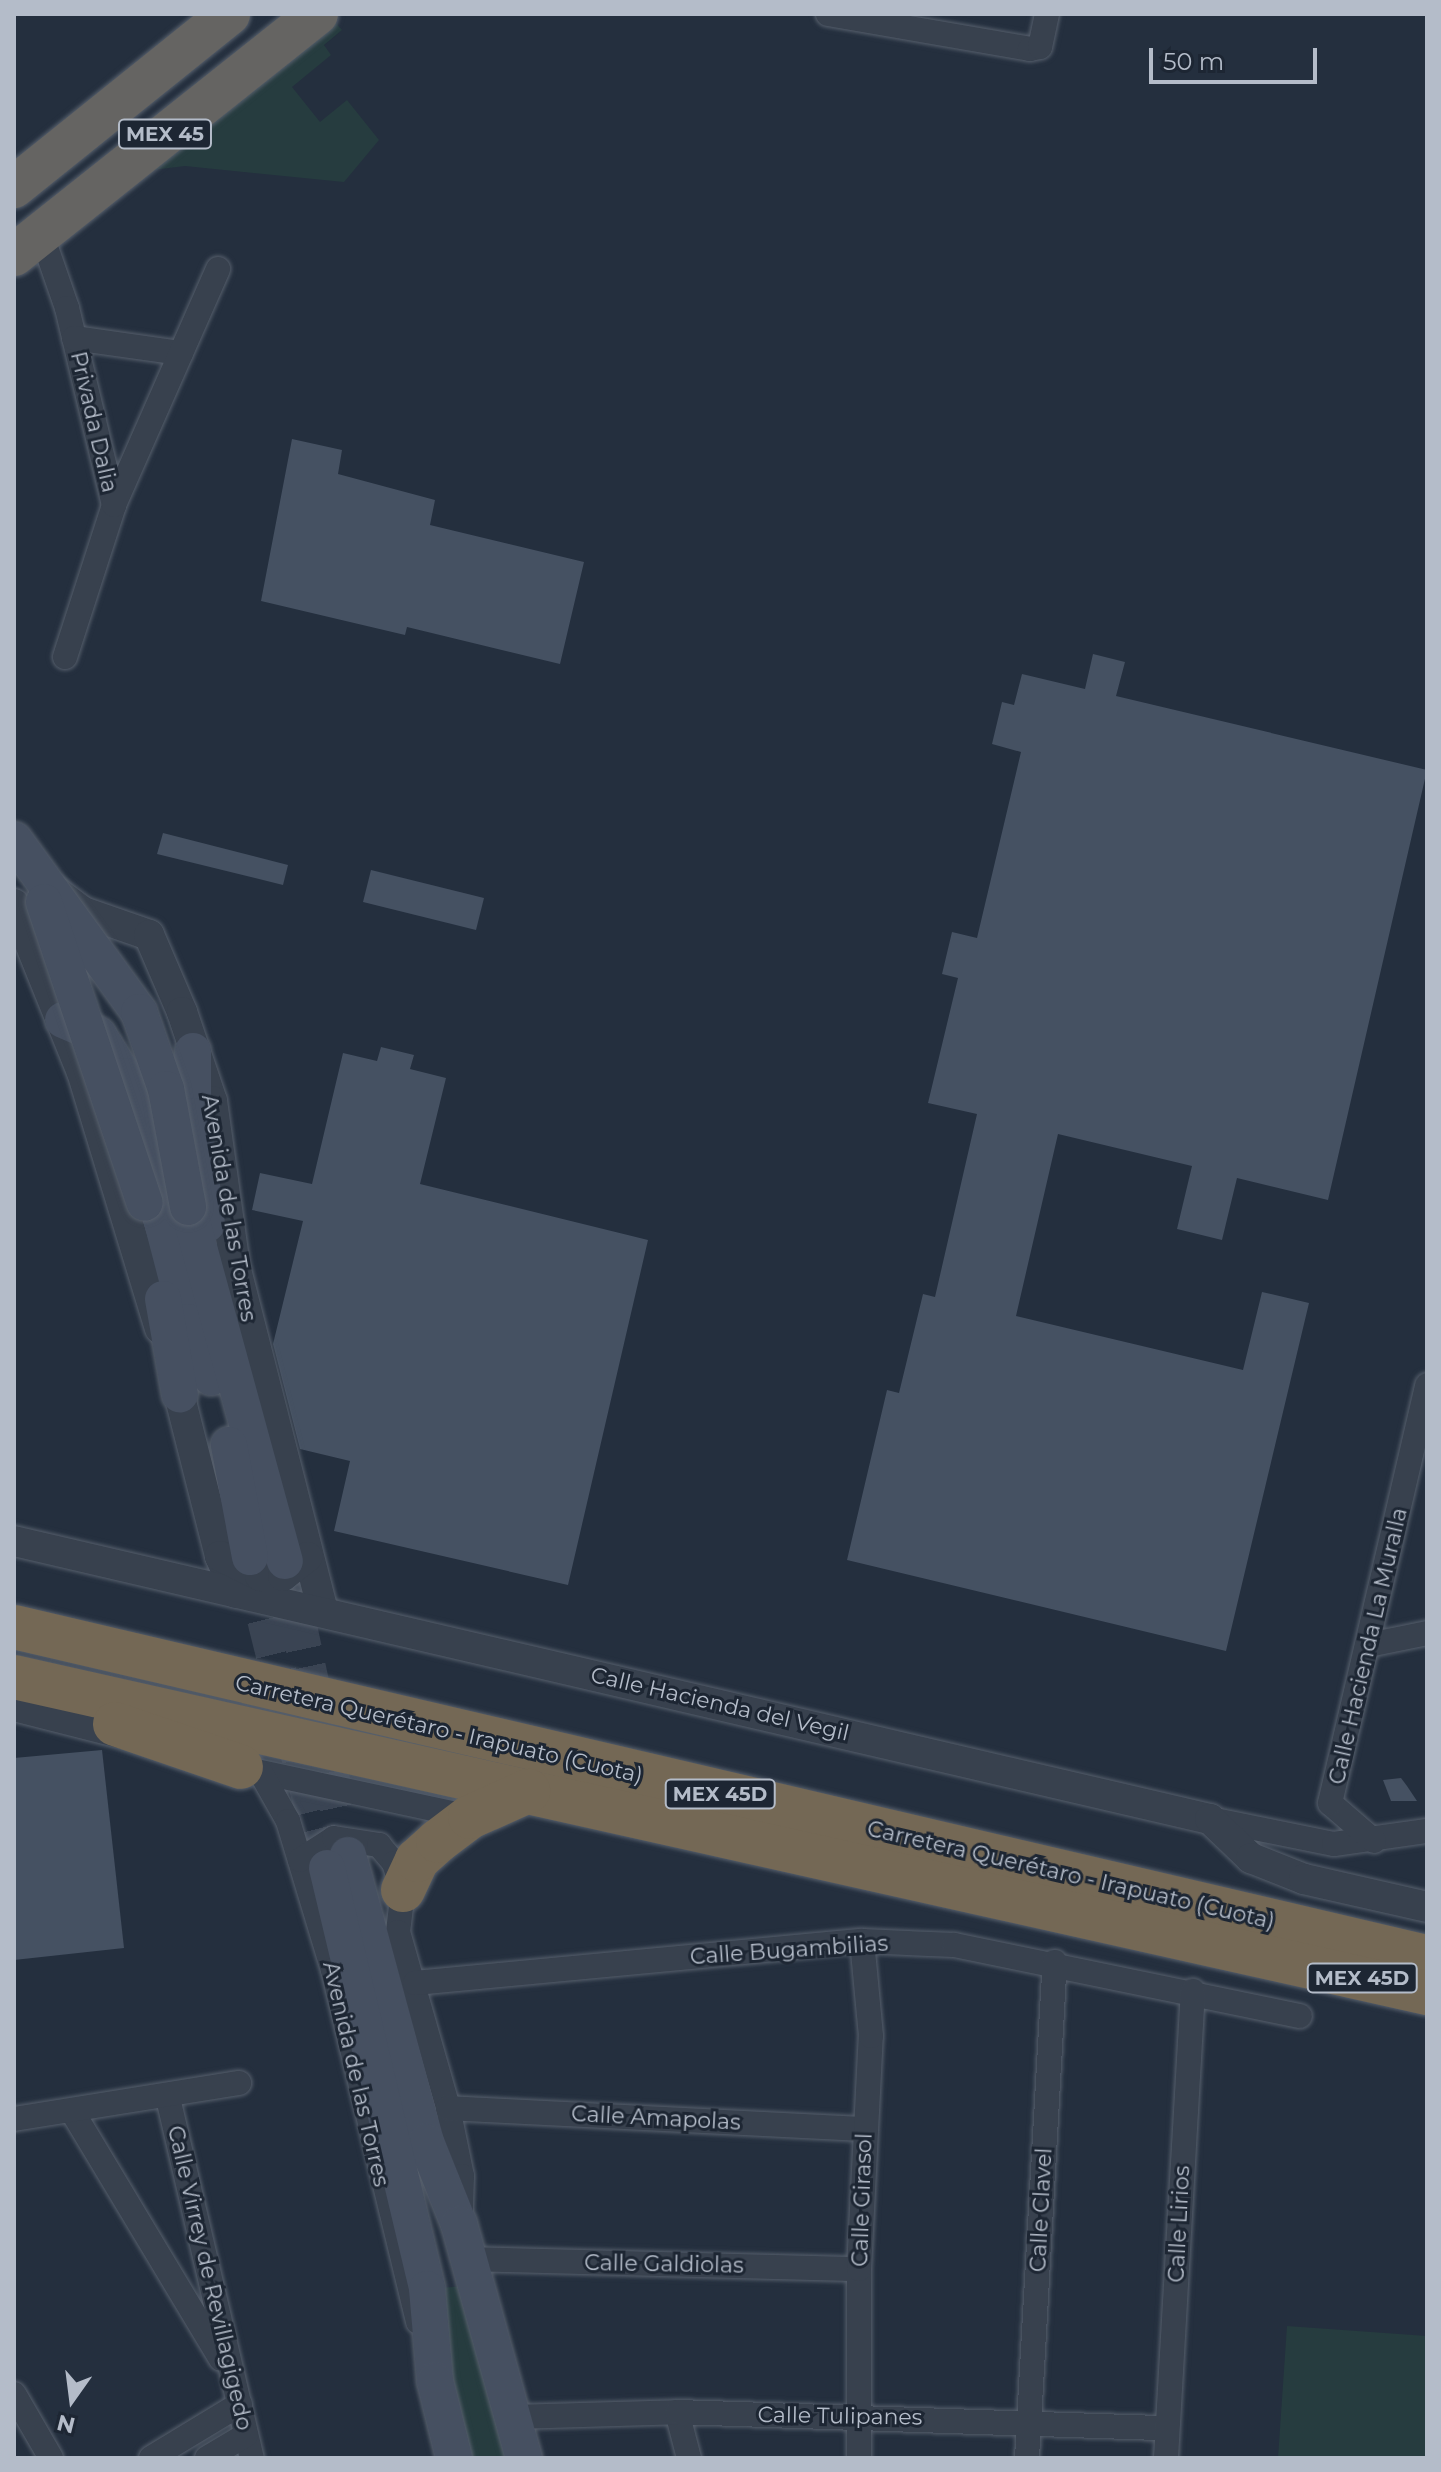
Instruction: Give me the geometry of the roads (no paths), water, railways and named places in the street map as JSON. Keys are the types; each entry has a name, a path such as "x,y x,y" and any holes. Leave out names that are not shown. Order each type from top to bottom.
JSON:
{"highway":[{"name":"MEX 45","path":"23,175 229,14"},
{"name":"MEX 45","path":"28,244 317,14"},
{"path":"14,1611 149,1662"},
{"name":"Carretera Querétaro - Irapuato (Cuota)","path":"14,1627 149,1662 1427,1957"},
{"name":"Carretera Querétaro - Irapuato (Cuota)","path":"14,1677 1427,1993"},
{"path":"14,1690 251,1770"},
{"path":"403,1890 417,1860 470,1817 528,1791"},
{"path":"1297,1963 1427,2013"}],"main road":[{"path":"14,840 139,1012 166,1089 180,1395"},
{"path":"14,858 135,1062 169,1206"},
{"path":"63,1020 98,1035 124,1076 188,1322 211,1377"},
{"path":"193,1051 193,1116 220,1325"},
{"name":"Avenida de las Torres","path":"169,1206 220,1325 296,1559"},
{"name":"Avenida de las Torres","path":"169,1206 235,1469 235,1557"},
{"name":"Avenida de las Torres","path":"324,1859 426,2142 459,2224 524,2458"},
{"name":"Avenida de las Torres","path":"324,1859 427,2289 435,2381 454,2458"}],"street":[{"path":"828,14 1030,49 1040,47 1047,14"},
{"name":"Privada Dalia","path":"28,244 74,338 114,505"},
{"name":"Privada Dalia","path":"65,657 114,505 218,269"},
{"name":"Privada Dalia","path":"74,338 181,353"},
{"name":"Avenida de las Torres","path":"14,831 37,897 46,974 235,1557 236,1593"},
{"path":"37,897 56,940 46,974"},
{"name":"Avenida de las Torres","path":"37,897 149,935 182,1012 212,1101 235,1266 296,1559 323,1612"},
{"name":"Calle Hacienda La Muralla","path":"1374,1841 1330,1803 1368,1645 1419,1463 1427,1385"},
{"name":"Calle Hacienda del Vegil","path":"14,1541 1210,1819 1334,1844 1374,1841 1427,1831"},
{"path":"235,1557 260,1576 283,1576 296,1559"},
{"path":"1368,1645 1427,1633"},
{"path":"14,1709 251,1770 470,1817"},
{"name":"Avenida de las Torres","path":"251,1770 324,1859"},
{"path":"1210,1819 1251,1858 1304,1879 1427,1907"},
{"path":"324,1859 334,1838 379,1845 394,1863 403,1890 397,1924 448,2108 462,2176 459,2224"},
{"name":"Calle Bugambilias","path":"415,1983 862,1941 954,1945 1055,1962 1300,2016"},
{"name":"Calle Girasol","path":"859,2458 859,2269 871,2036 862,1941"},
{"name":"Calle Clavel","path":"1027,2458 1055,1962"},
{"name":"Calle Lirios","path":"1166,2458 1193,1991"},
{"path":"14,2119 168,2098 239,2083"},
{"name":"Calle Virrey de Revillagigedo","path":"168,2098 249,2446"},
{"name":"Calle Amapolas","path":"448,2108 865,2129"},
{"path":"72,2111 233,2379"},
{"name":"Calle Galdiolas","path":"469,2259 859,2269"},
{"path":"14,2394 51,2458"},
{"path":"151,2458 240,2404"},
{"path":"677,2412 689,2458"},
{"name":"Calle Tulipanes","path":"513,2417 677,2412 1029,2421 1167,2428"},
{"path":"207,2458 249,2446"}],"tunnel":[{"path":"285,1561 341,1822"},
{"path":"252,1567 326,1863"}]}
